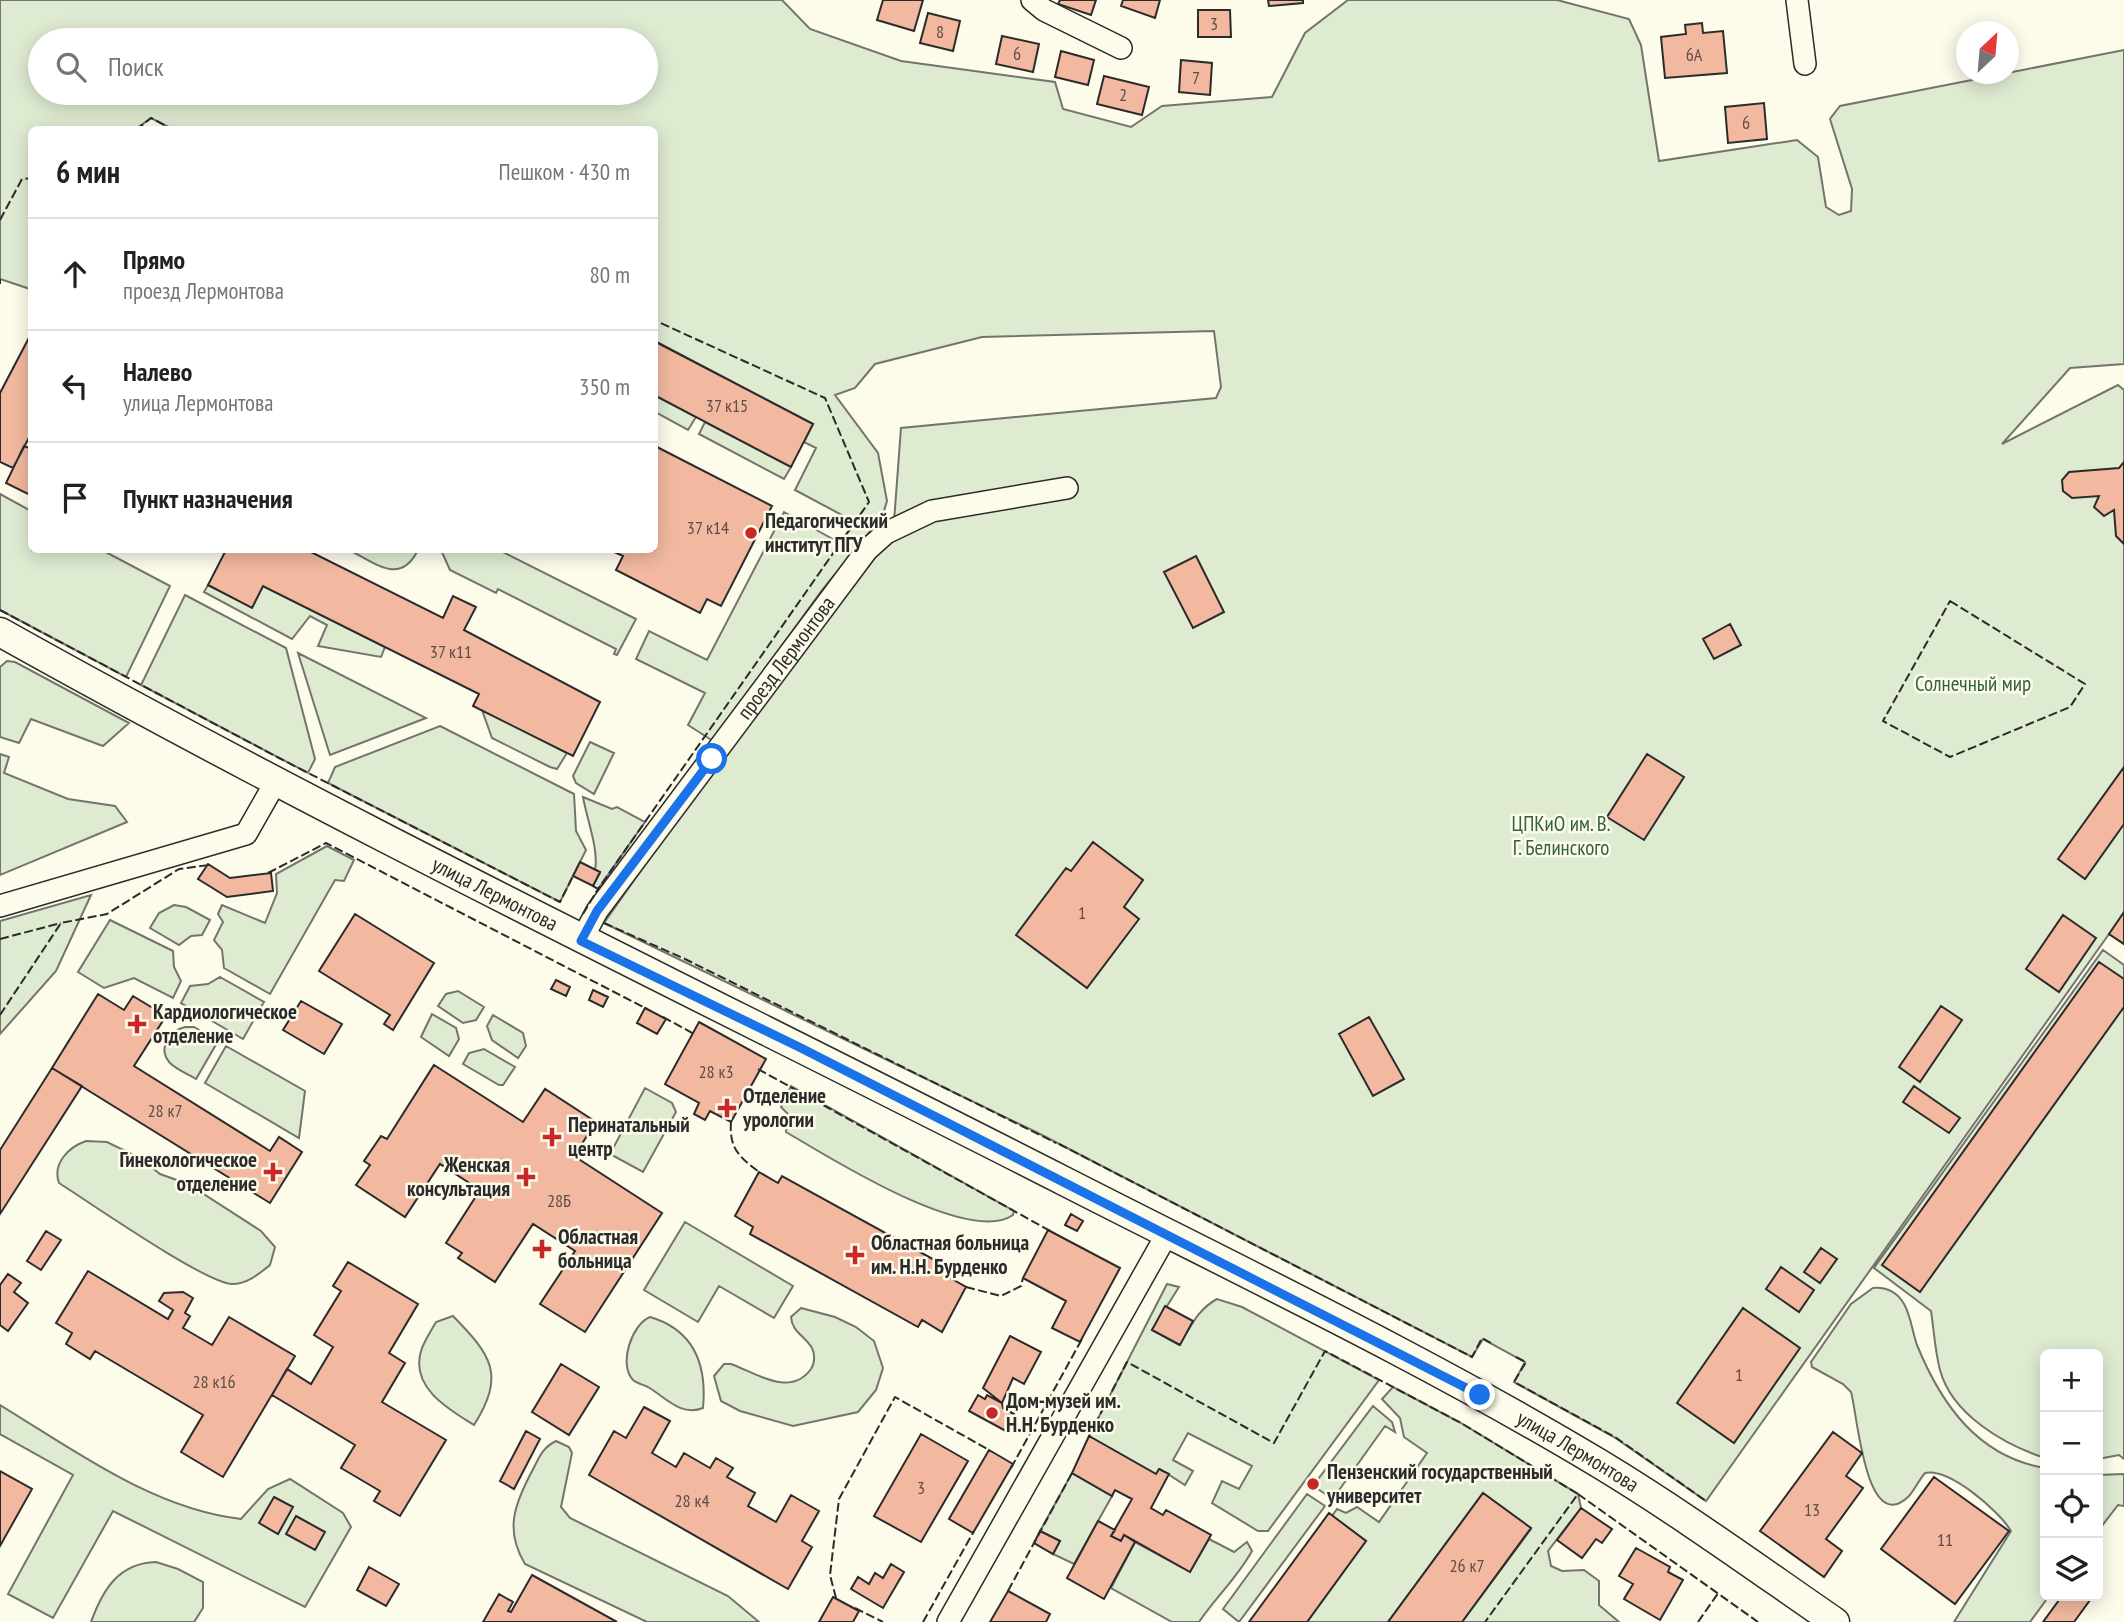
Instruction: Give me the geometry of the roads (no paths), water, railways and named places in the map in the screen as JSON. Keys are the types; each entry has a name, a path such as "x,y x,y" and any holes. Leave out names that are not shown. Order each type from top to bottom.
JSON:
{"main road":[{"name":"улица Лермонтова","path":"0,632 275,783 581,941 801,1048 1480,1395 1601,1465 1835,1622"}],"street":[{"path":"1031,0 1044,10 1121,48"},
{"path":"1797,0 1805,64"},
{"name":"проезд Лермонтова","path":"581,941 597,911 769,678 876,540 915,518 932,512 1067,488"},
{"path":"0,906 246,834 275,783"},
{"path":"948,1622 1167,1234"}],"place":[{"name":"Педагогический институт ПГУ","path":"751,533"},
{"name":"Кардиологическое отделение","path":"137,1024"},
{"name":"Отделение урологии","path":"727,1108"},
{"name":"Перинатальный центр","path":"552,1137"},
{"name":"Гинекологическое отделение","path":"273,1172"},
{"name":"Женская консультация","path":"526,1177"},
{"name":"Областная больница","path":"542,1249"},
{"name":"Областная больница им. Н.Н. Бурденко","path":"855,1255"},
{"name":"Дом-музей им. Н.Н. Бурденко","path":"992,1413"},
{"name":"Пензенский государственный университет","path":"1313,1484"}],"park label":[{"name":"Солнечный мир","path":"1973,684"},
{"name":"ЦПКиО им. В. Г. Белинского","path":"1561,836"}]}
